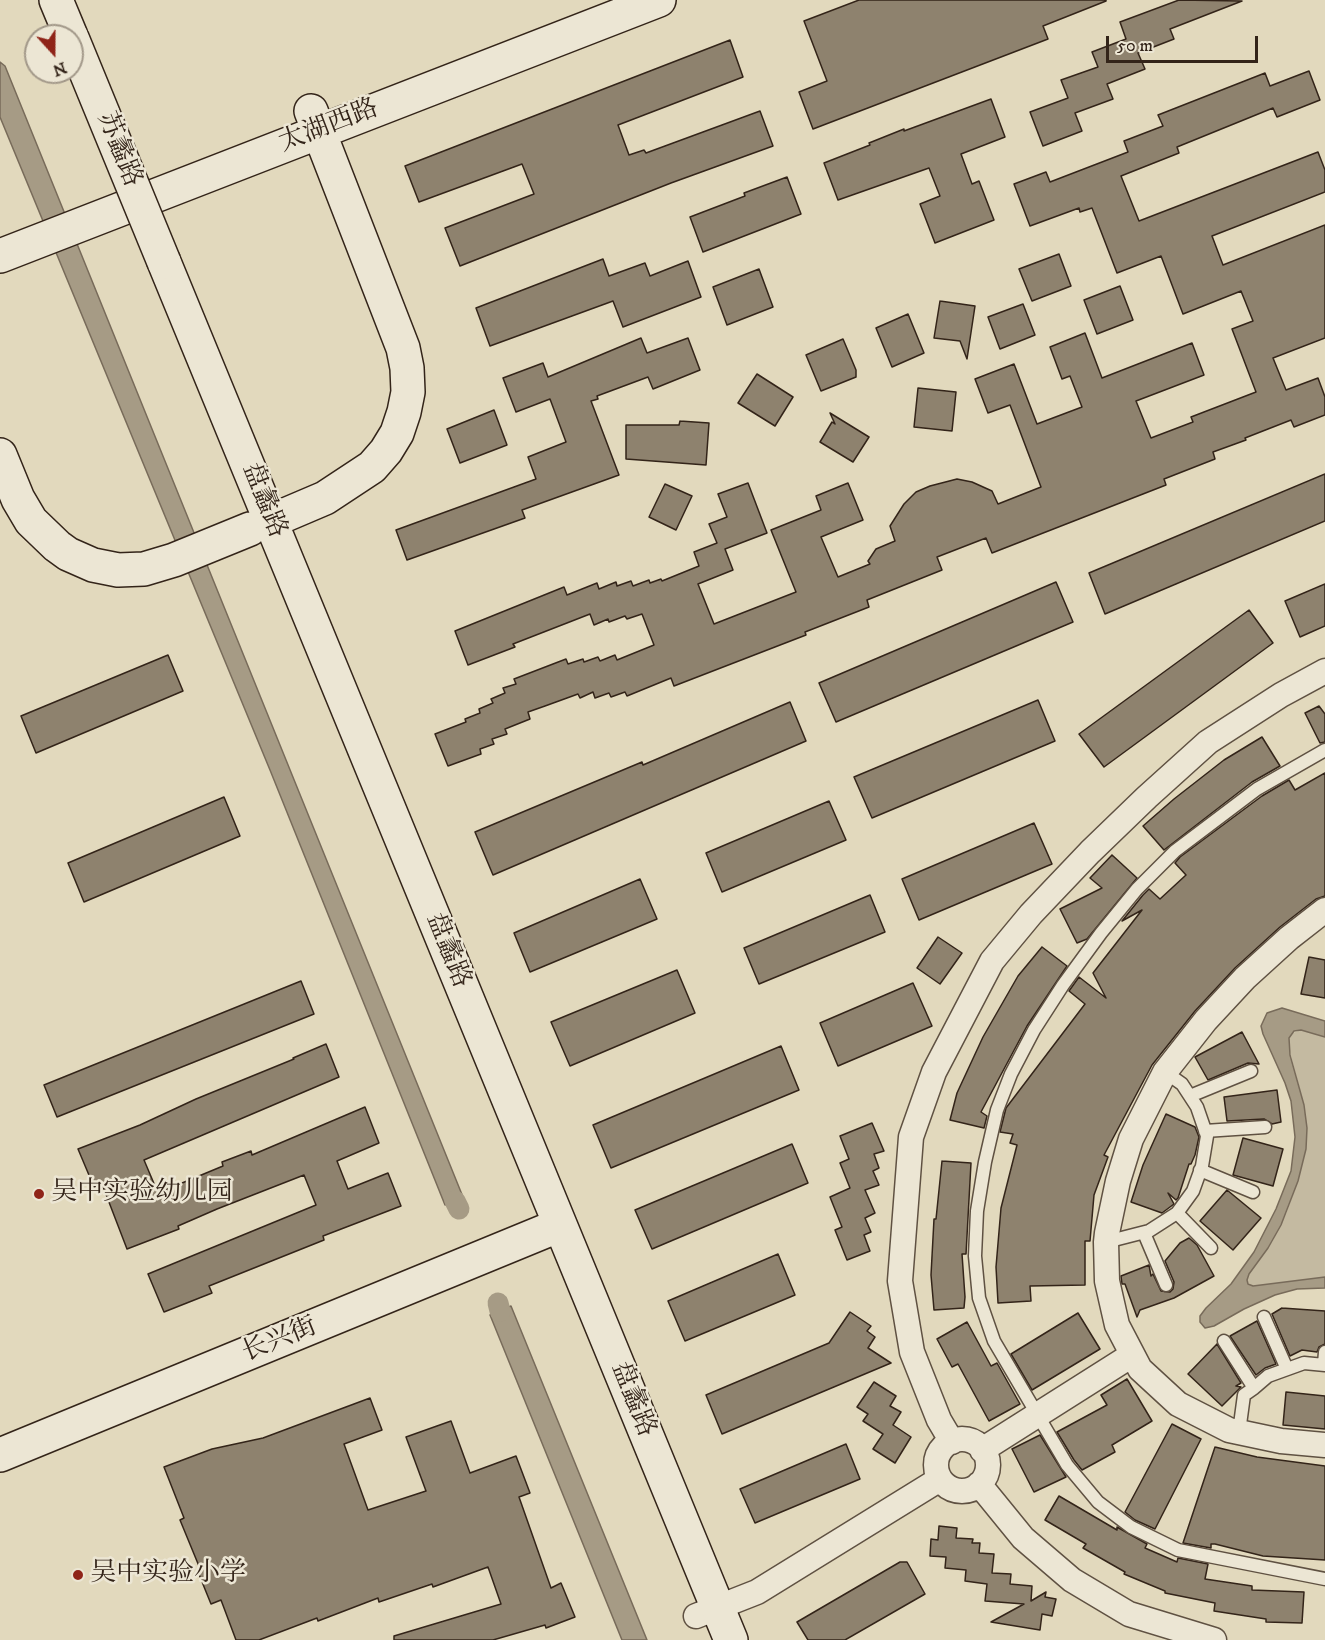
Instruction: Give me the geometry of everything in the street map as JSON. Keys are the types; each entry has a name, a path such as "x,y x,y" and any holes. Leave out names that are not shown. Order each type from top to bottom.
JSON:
{"main road":[{"path":"35,0 45,24"},
{"name":"苏蠡路","path":"56,0 66,24"},
{"name":"太湖西路","path":"0,256 38,229 315,120 595,0"},
{"name":"太湖西路","path":"315,120 659,0"},
{"name":"苏蠡路","path":"84,71 154,266"},
{"name":"苏蠡路","path":"70,84 154,266"},
{"path":"0,455 15,493 43,534 68,554 93,565 118,570 144,569 174,560 326,498 372,467 386,451 397,433 408,392 407,368 403,348 315,120"},
{"name":"太湖西路","path":"0,231 38,229"},
{"name":"盘蠡路","path":"154,266 545,1219 707,1621 731,1640"},
{"name":"长兴街","path":"0,1432 545,1219"},
{"name":"长兴街","path":"0,1455 545,1219"}],"street":[{"path":"952,1442 939,1420 912,1352 900,1281 911,1137 934,1072 992,961 1031,914 1090,852 1208,742 1281,694 1325,671"},
{"path":"1320,919 1289,938 1245,978 1206,1020 1165,1072 1131,1139 1118,1181 1106,1242 1107,1281 1116,1325 1140,1370 1178,1404 1229,1430 1281,1441 1325,1445"},
{"path":"982,1450 1132,1355"},
{"path":"969,1441 982,1450 986,1457 987,1472 979,1484 963,1491 946,1486 940,1479 936,1471 936,1462 939,1454 952,1442 969,1441"},
{"path":"707,1621 940,1479"},
{"path":"979,1484 1023,1538 1072,1580 1128,1614 1214,1640"}],"lane":[{"path":"1325,750 1257,789 1175,851 1137,889 1063,985 1034,1030 1011,1074 997,1110 977,1211 975,1256 979,1298 994,1341 1067,1465 1098,1502 1131,1527 1178,1550 1325,1579"},
{"path":"1190,1096 1251,1071"},
{"path":"1106,1242 1144,1233 1177,1213 1192,1191 1200,1170 1207,1136 1197,1107 1182,1084 1165,1072"},
{"path":"1205,1131 1265,1127"},
{"path":"1200,1170 1253,1192"},
{"path":"1177,1213 1211,1248"},
{"path":"1144,1233 1166,1285"},
{"path":"1264,1317 1287,1369"},
{"path":"1224,1341 1254,1388"},
{"path":"1239,1432 1244,1395 1268,1376 1304,1362 1324,1360"}],"shaded area":[{"path":"0,62 5,66 463,1197 445,1205 270,770 0,117"},
{"path":"1282,1008 1325,1021 1325,1037 1301,1030 1294,1031 1289,1038 1290,1055 1304,1105 1307,1128 1306,1149 1298,1181 1281,1225 1247,1280 1248,1284 1253,1286 1325,1277 1325,1288 1297,1289 1275,1295 1214,1326 1205,1328 1200,1322 1200,1316 1231,1284 1254,1252 1276,1209 1291,1171 1295,1137 1291,1101 1261,1026 1267,1013"},
{"path":"1301,1030 1325,1037 1325,1277 1253,1286 1247,1282 1248,1274 1272,1242 1286,1214 1306,1149 1307,1128 1304,1105 1288,1044 1290,1034"},
{"path":"511,1306 647,1640 622,1640 490,1315"}],"building":[{"path":"859,0 1106,1 1043,26 1048,39 813,129 799,92 827,81 804,21"},
{"path":"1179,0 1242,1 1170,29 1174,39 1138,53 1145,69 1107,84 1113,99 1075,113 1082,131 1043,146 1030,112 1068,98 1061,80 1098,67 1092,52 1126,39 1120,22"},
{"path":"730,40 743,77 618,125 629,155 644,150 646,153 760,111 773,146 671,183 460,266 445,228 534,194 522,164 419,202 405,166"},
{"path":"1309,71 1320,100 1277,117 1273,108 1177,147 1179,153 1121,176 1139,221 1318,152 1325,170 1325,192 1212,236 1223,265 1325,225 1325,338 1273,358 1286,390 1318,378 1325,397 1325,415 1294,427 1291,420 1245,438 1246,440 1213,452 1215,459 1164,479 1166,485 992,553 986,538 937,557 942,570 867,600 869,607 805,632 806,635 674,686 671,678 627,696 625,692 611,697 609,693 595,698 593,692 580,698 578,694 528,712 530,719 505,729 507,734 492,739 494,744 480,749 481,754 448,766 435,734 466,722 465,719 480,713 479,709 493,703 491,699 505,693 503,688 516,684 514,679 566,659 568,664 598,657 600,661 615,655 617,660 654,645 642,614 627,619 625,616 609,622 608,619 594,625 590,614 513,644 515,647 468,665 455,631 564,587 567,595 597,583 599,589 616,582 617,586 631,581 633,586 649,580 650,583 661,579 662,581 699,566 694,552 717,543 709,524 727,517 718,494 748,483 767,533 725,549 733,570 698,584 714,624 796,592 771,530 821,510 816,496 848,483 863,520 821,537 838,577 870,564 868,561 876,549 895,541 890,526 904,504 916,492 957,479 972,482 992,491 998,504 1041,487 1010,405 988,413 975,379 1014,364 1037,424 1082,407 1070,376 1062,379 1050,347 1085,333 1102,378 1192,343 1204,375 1136,401 1151,438 1193,422 1191,417 1256,392 1232,329 1253,321 1241,291 1183,314 1161,256 1117,273 1092,208 1080,212 1079,208 1030,226 1014,184 1046,172 1050,182 1128,152 1124,141 1163,126 1158,115 1265,73 1270,86"},
{"path":"991,99 1005,137 961,154 972,184 979,181 994,220 935,243 920,204 940,196 929,168 838,200 824,163 904,129 904,131"},
{"path":"787,177 801,214 703,252 690,217"},
{"path":"1059,254 1071,286 1032,301 1019,269"},
{"path":"603,259 609,276 645,263 650,276 688,261 701,297 623,327 613,301 490,346 476,308"},
{"path":"759,269 773,307 727,325 713,287"},
{"path":"1120,286 1133,320 1097,334 1084,300"},
{"path":"940,301 975,306 967,359 960,341 934,338"},
{"path":"1023,304 1035,335 1000,349 988,317"},
{"path":"908,314 924,353 892,367 876,328"},
{"path":"641,338 647,353 688,338 700,370 653,389 648,377 597,396 598,399 591,401 619,475 522,510 525,518 407,560 396,530 536,479 528,457 566,442 550,399 516,412 503,378 543,363 548,377"},
{"path":"843,339 856,370 856,377 821,391 806,355"},
{"path":"757,374 793,397 775,426 738,403"},
{"path":"918,388 956,392 952,431 914,427"},
{"path":"494,410 507,445 460,463 447,429"},
{"path":"830,413 869,437 853,462 820,442 832,422 835,424"},
{"path":"680,421 709,423 706,465 626,459 626,425 679,425"},
{"path":"1325,474 1325,521 1105,614 1089,573"},
{"path":"665,484 692,496 676,530 649,517"},
{"path":"1056,582 1073,622 836,722 819,683"},
{"path":"1325,584 1325,626 1300,637 1285,601"},
{"path":"1249,610 1273,643 1104,767 1079,734"},
{"path":"168,655 183,691 36,753 21,716"},
{"path":"1038,700 1055,741 872,818 854,777"},
{"path":"790,702 806,741 493,875 475,832 642,762 643,765"},
{"path":"1319,706 1325,714 1325,742 1320,743 1305,713"},
{"path":"1262,737 1280,766 1252,782 1164,850 1143,826 1224,760"},
{"path":"1325,773 1325,896 1316,899 1280,927 1235,968 1195,1011 1152,1065 1104,1155 1108,1157 1094,1195 1090,1241 1085,1241 1085,1285 1030,1286 1031,1301 998,1303 996,1267 1001,1208 1017,1145 1010,1143 1013,1134 1000,1132 1006,1108 1085,1004 1069,991 1079,977 1106,998 1093,973 1142,910 1122,921 1143,895 1149,889 1160,899 1186,875 1175,863 1180,857 1262,796 1289,780 1295,790"},
{"path":"224,797 240,836 84,902 68,863"},
{"path":"829,801 846,840 722,892 706,853"},
{"path":"1034,823 1052,864 919,920 902,879"},
{"path":"1112,855 1137,878 1087,939 1077,943 1060,909 1102,888 1090,878"},
{"path":"640,879 657,919 530,972 514,933"},
{"path":"870,895 885,932 759,984 744,948"},
{"path":"938,937 962,953 940,984 917,968"},
{"path":"1042,947 1067,966 1027,1026 981,1112 987,1116 984,1128 950,1120 957,1093 983,1037 1018,976"},
{"path":"1309,957 1325,960 1325,998 1301,994"},
{"path":"677,970 695,1013 570,1066 551,1022"},
{"path":"301,981 314,1014 57,1117 44,1085"},
{"path":"913,983 932,1026 838,1066 820,1023"},
{"path":"1242,1032 1259,1064 1248,1063 1208,1080 1195,1057"},
{"path":"326,1044 339,1077 144,1160 158,1193 223,1166 222,1162 251,1151 252,1155 365,1107 379,1143 337,1161 348,1189 388,1173 401,1206 323,1236 324,1240 209,1286 212,1293 164,1312 148,1274 316,1205 304,1175 217,1209 178,1226 179,1229 127,1249 102,1184 94,1187 78,1149 140,1125"},
{"path":"781,1046 799,1090 611,1168 593,1125"},
{"path":"1277,1090 1281,1122 1272,1124 1264,1119 1227,1121 1224,1097"},
{"path":"1166,1114 1195,1127 1199,1137 1195,1155 1189,1164 1178,1198 1176,1200 1168,1193 1174,1204 1162,1213 1131,1202 1143,1165"},
{"path":"872,1123 884,1151 874,1154 879,1168 873,1171 879,1185 865,1190 875,1213 865,1218 871,1232 864,1235 870,1251 847,1260 835,1230 842,1227 830,1197 850,1188 840,1163 849,1159 840,1136"},
{"path":"1243,1138 1283,1149 1273,1186 1233,1175"},
{"path":"792,1144 808,1183 652,1249 635,1210"},
{"path":"942,1161 971,1163 966,1254 962,1254 965,1297 964,1308 934,1310 931,1275 934,1219 936,1219"},
{"path":"1227,1190 1261,1218 1233,1250 1200,1221"},
{"path":"1189,1238 1197,1245 1214,1276 1174,1298 1140,1310 1137,1317 1125,1284 1122,1284 1121,1276 1149,1265 1151,1276 1153,1274 1161,1291 1170,1292 1174,1282 1165,1261 1180,1243"},
{"path":"778,1254 795,1295 685,1341 668,1301"},
{"path":"1282,1308 1325,1311 1325,1344 1319,1347 1317,1352 1302,1350 1290,1356 1272,1314"},
{"path":"850,1312 871,1326 867,1331 875,1337 868,1348 891,1363 722,1434 706,1395 829,1343"},
{"path":"1078,1313 1100,1349 1032,1390 1011,1354"},
{"path":"1257,1321 1276,1364 1256,1375 1230,1336"},
{"path":"967,1322 991,1366 997,1363 1020,1404 989,1421 958,1364 952,1367 937,1339"},
{"path":"1217,1344 1241,1383 1236,1386 1241,1387 1222,1406 1188,1374"},
{"path":"1127,1379 1152,1421 1112,1445 1115,1452 1082,1470 1057,1432 1107,1405 1101,1395"},
{"path":"874,1382 896,1396 890,1406 901,1412 893,1425 911,1437 895,1463 873,1449 883,1434 863,1421 868,1414 857,1407"},
{"path":"1286,1392 1325,1396 1325,1429 1283,1425"},
{"path":"370,1398 382,1430 344,1444 368,1510 426,1491 406,1437 451,1421 470,1473 516,1456 530,1493 519,1497 551,1588 561,1583 575,1617 546,1628 545,1625 493,1640 394,1640 394,1636 501,1604 488,1567 433,1587 432,1584 379,1602 378,1598 259,1640 236,1640 221,1600 211,1604 198,1572 201,1571 180,1520 184,1518 164,1467 212,1449 263,1438"},
{"path":"1172,1424 1201,1439 1155,1529 1135,1520 1125,1512"},
{"path":"1040,1435 1066,1477 1034,1492 1012,1449"},
{"path":"846,1444 860,1479 755,1523 740,1489"},
{"path":"1215,1447 1257,1457 1325,1466 1325,1560 1263,1556 1215,1544 1211,1544 1211,1548 1183,1543"},
{"path":"1059,1496 1117,1530 1117,1527 1147,1544 1145,1548 1177,1562 1178,1558 1208,1564 1205,1579 1252,1586 1252,1590 1304,1592 1302,1623 1266,1622 1266,1619 1214,1611 1215,1603 1165,1593 1165,1591 1124,1574 1125,1572 1083,1548 1086,1544 1045,1520"},
{"path":"939,1526 957,1528 956,1538 973,1539 972,1543 980,1543 979,1553 994,1554 992,1573 1011,1574 1010,1584 1032,1586 1031,1601 1046,1592 1045,1597 1056,1599 1052,1616 1042,1614 1040,1630 991,1622 1024,1604 985,1601 987,1584 965,1581 966,1570 945,1568 946,1557 930,1556 931,1539 938,1540"},
{"path":"900,1562 907,1562 925,1594 845,1640 808,1640 797,1622"}],"waterway":[{"path":"455,1201 459,1209"},
{"path":"498,1303 500,1311"}],"place":[{"name":"吴中实验幼儿园","path":"39,1194"},
{"name":"吴中实验小学","path":"78,1575"}]}
